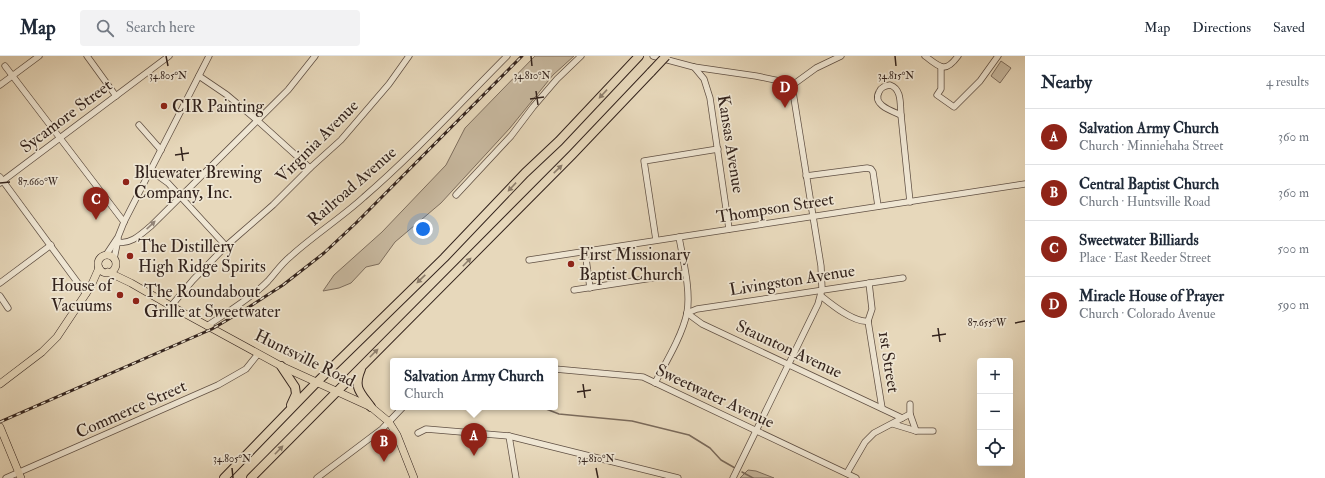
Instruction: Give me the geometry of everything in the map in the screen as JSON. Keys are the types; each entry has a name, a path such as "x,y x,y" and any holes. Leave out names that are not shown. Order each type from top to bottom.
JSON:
{"highway":[{"path":"224,478 317,382 444,258 640,56"},
{"path":"251,478 572,156 666,56"},
{"path":"363,364 357,383 358,389 371,407"},
{"path":"281,366 295,387 296,394 288,413"}],"main road":[{"path":"0,384 37,357 50,345 91,286 104,271 112,270 115,262 110,256 106,255 100,259 98,264 104,271"},
{"name":"Huntsville Road","path":"115,262 116,268 131,283"},
{"name":"Huntsville Road","path":"104,271 131,283 281,366 371,407 389,422 400,442 414,478"},
{"path":"0,427 20,475"}],"street":[{"path":"0,84 38,56"},
{"path":"87,56 116,96"},
{"name":"Sycamore Street","path":"1,181 169,56"},
{"path":"115,262 118,240 124,222 210,56"},
{"path":"118,240 127,243 151,226 288,90 315,56"},
{"name":"Virginia Avenue","path":"171,306 193,280 226,246 273,205 341,140 389,84 409,56"},
{"name":"Railroad Avenue","path":"207,326 255,292 268,281 291,255 365,197 391,173 507,56"},
{"path":"456,194 511,136 557,79 581,56"},
{"path":"653,56 694,68 756,76 794,84"},
{"path":"733,478 821,296 821,266 793,92 794,84 816,68 841,56"},
{"path":"925,56 941,67 948,67 958,56"},
{"path":"941,67 941,88 937,95 954,107 980,81 998,56"},
{"path":"6,66 124,222"},
{"name":"Kansas Avenue","path":"694,68 704,79 708,89 729,229"},
{"path":"199,76 227,95 310,168"},
{"path":"901,115 880,103 877,96 882,87 893,86 898,92 901,115 910,202"},
{"path":"139,125 161,150"},
{"path":"656,240 644,160 718,149"},
{"path":"806,176 867,168 871,169 873,172 878,206"},
{"path":"150,170 165,180 226,246"},
{"path":"1,181 51,245 86,294"},
{"name":"Thompson Street","path":"530,260 1025,184"},
{"path":"655,383 679,335 686,313 688,300 679,237"},
{"path":"106,255 118,240"},
{"path":"0,283 51,245"},
{"path":"585,251 590,288"},
{"path":"574,290 685,272"},
{"name":"Livingston Avenue","path":"686,313 697,309 902,278"},
{"name":"1st Street","path":"869,283 872,309 868,321 882,408"},
{"path":"0,296 8,308"},
{"path":"821,296 841,311 861,321 868,321"},
{"name":"Staunton Avenue","path":"686,313 702,324 902,418"},
{"name":"Commerce Street","path":"6,478 20,475 218,385 246,369 258,354"},
{"name":"Sweetwater Avenue","path":"558,369 638,376 856,478"},
{"path":"910,404 910,414 916,431"},
{"path":"317,478 389,422 400,410"},
{"path":"846,473 865,442 874,433 910,414"},
{"path":"893,424 916,431 933,431"},
{"path":"418,433 426,429 509,436 658,476 678,478"},
{"path":"509,436 516,478"}],"shaded area":[{"path":"535,56 574,56 553,75 510,128 441,203 395,242 379,264 366,267 351,283 339,288 323,291 334,275 382,232 446,165 465,128"},
{"path":"1001,61 1011,68 1000,83 991,76"},
{"path":"748,470 756,471 774,478 740,478"}],"waterway":[{"path":"549,410 559,414 632,421 689,435 710,448 721,460 735,468"},
{"path":"742,472 753,478"}],"railway":[{"path":"0,422 212,329 283,285 324,253 356,223 522,56"}],"place":[{"name":"CIR Painting","path":"164,106"},
{"name":"Miracle House of Prayer","path":"785,108"},
{"name":"Bluewater Brewing Company, Inc.","path":"126,182"},
{"name":"Sweetwater Billiards","path":"96,220"},
{"name":"The Distillery High Ridge Spirits","path":"130,256"},
{"name":"First Missionary Baptist Church","path":"571,264"},
{"name":"House of Vacuums","path":"120,295"},
{"name":"The Roundabout Grille at Sweetwater","path":"136,301"},
{"name":"Salvation Army Church","path":"474,456"},
{"name":"Central Baptist Church","path":"384,462"}]}
